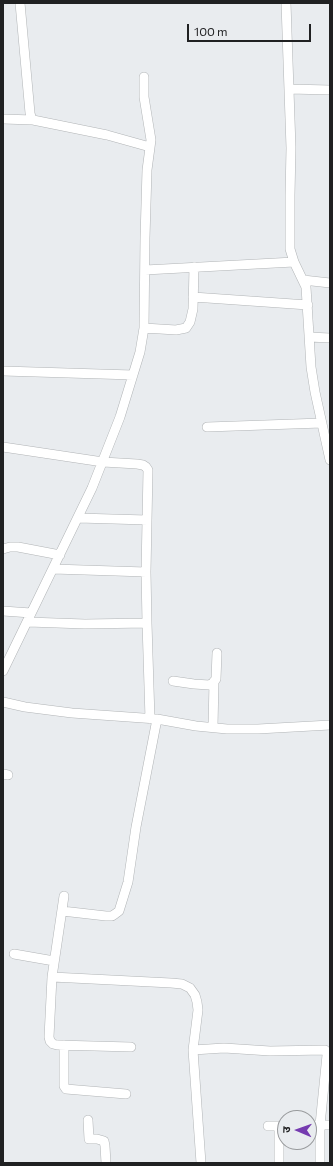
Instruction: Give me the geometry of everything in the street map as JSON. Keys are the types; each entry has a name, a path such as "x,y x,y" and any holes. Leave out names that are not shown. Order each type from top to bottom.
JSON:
{"street":[{"path":"20,3 30,113 33,120"},
{"path":"286,3 291,148 290,249 294,262 306,287 311,367 330,460"},
{"path":"3,671 92,488 120,417 140,352 144,328 144,238 147,170 151,134 144,97 144,77"},
{"path":"289,89 330,90"},
{"path":"3,119 33,120 108,135 150,147"},
{"path":"145,270 294,262"},
{"path":"144,328 176,330 186,328 190,322 192,309 194,267"},
{"path":"303,280 330,283"},
{"path":"193,297 308,305"},
{"path":"309,337 330,338"},
{"path":"3,371 133,375"},
{"path":"207,427 322,423"},
{"path":"3,447 103,462 137,464 143,465 148,470 146,572 147,623 154,719 128,882 119,910 112,916 62,911"},
{"path":"78,518 147,520"},
{"path":"3,549 18,547 60,555"},
{"path":"53,569 146,572"},
{"path":"3,611 31,612"},
{"path":"28,622 85,624 147,623"},
{"path":"213,727 214,681 216,679 217,652"},
{"path":"173,681 188,684 210,684 214,681"},
{"path":"3,702 72,713 154,719 227,729 258,729 330,725"},
{"path":"64,896 52,976 50,1041 53,1044 64,1045 131,1047"},
{"path":"14,954 54,961"},
{"path":"52,976 171,983 182,984 190,988 197,1002 198,1010 193,1050 201,1163"},
{"path":"64,1045 64,1086 66,1089 126,1094"},
{"path":"193,1050 224,1048 270,1051 325,1050 327,1055 320,1125 320,1163"},
{"path":"88,1120 89,1139 104,1141 106,1163"},
{"path":"320,1125 330,1125"},
{"path":"268,1126 277,1126"},
{"path":"278,1163 279,1150"}]}
